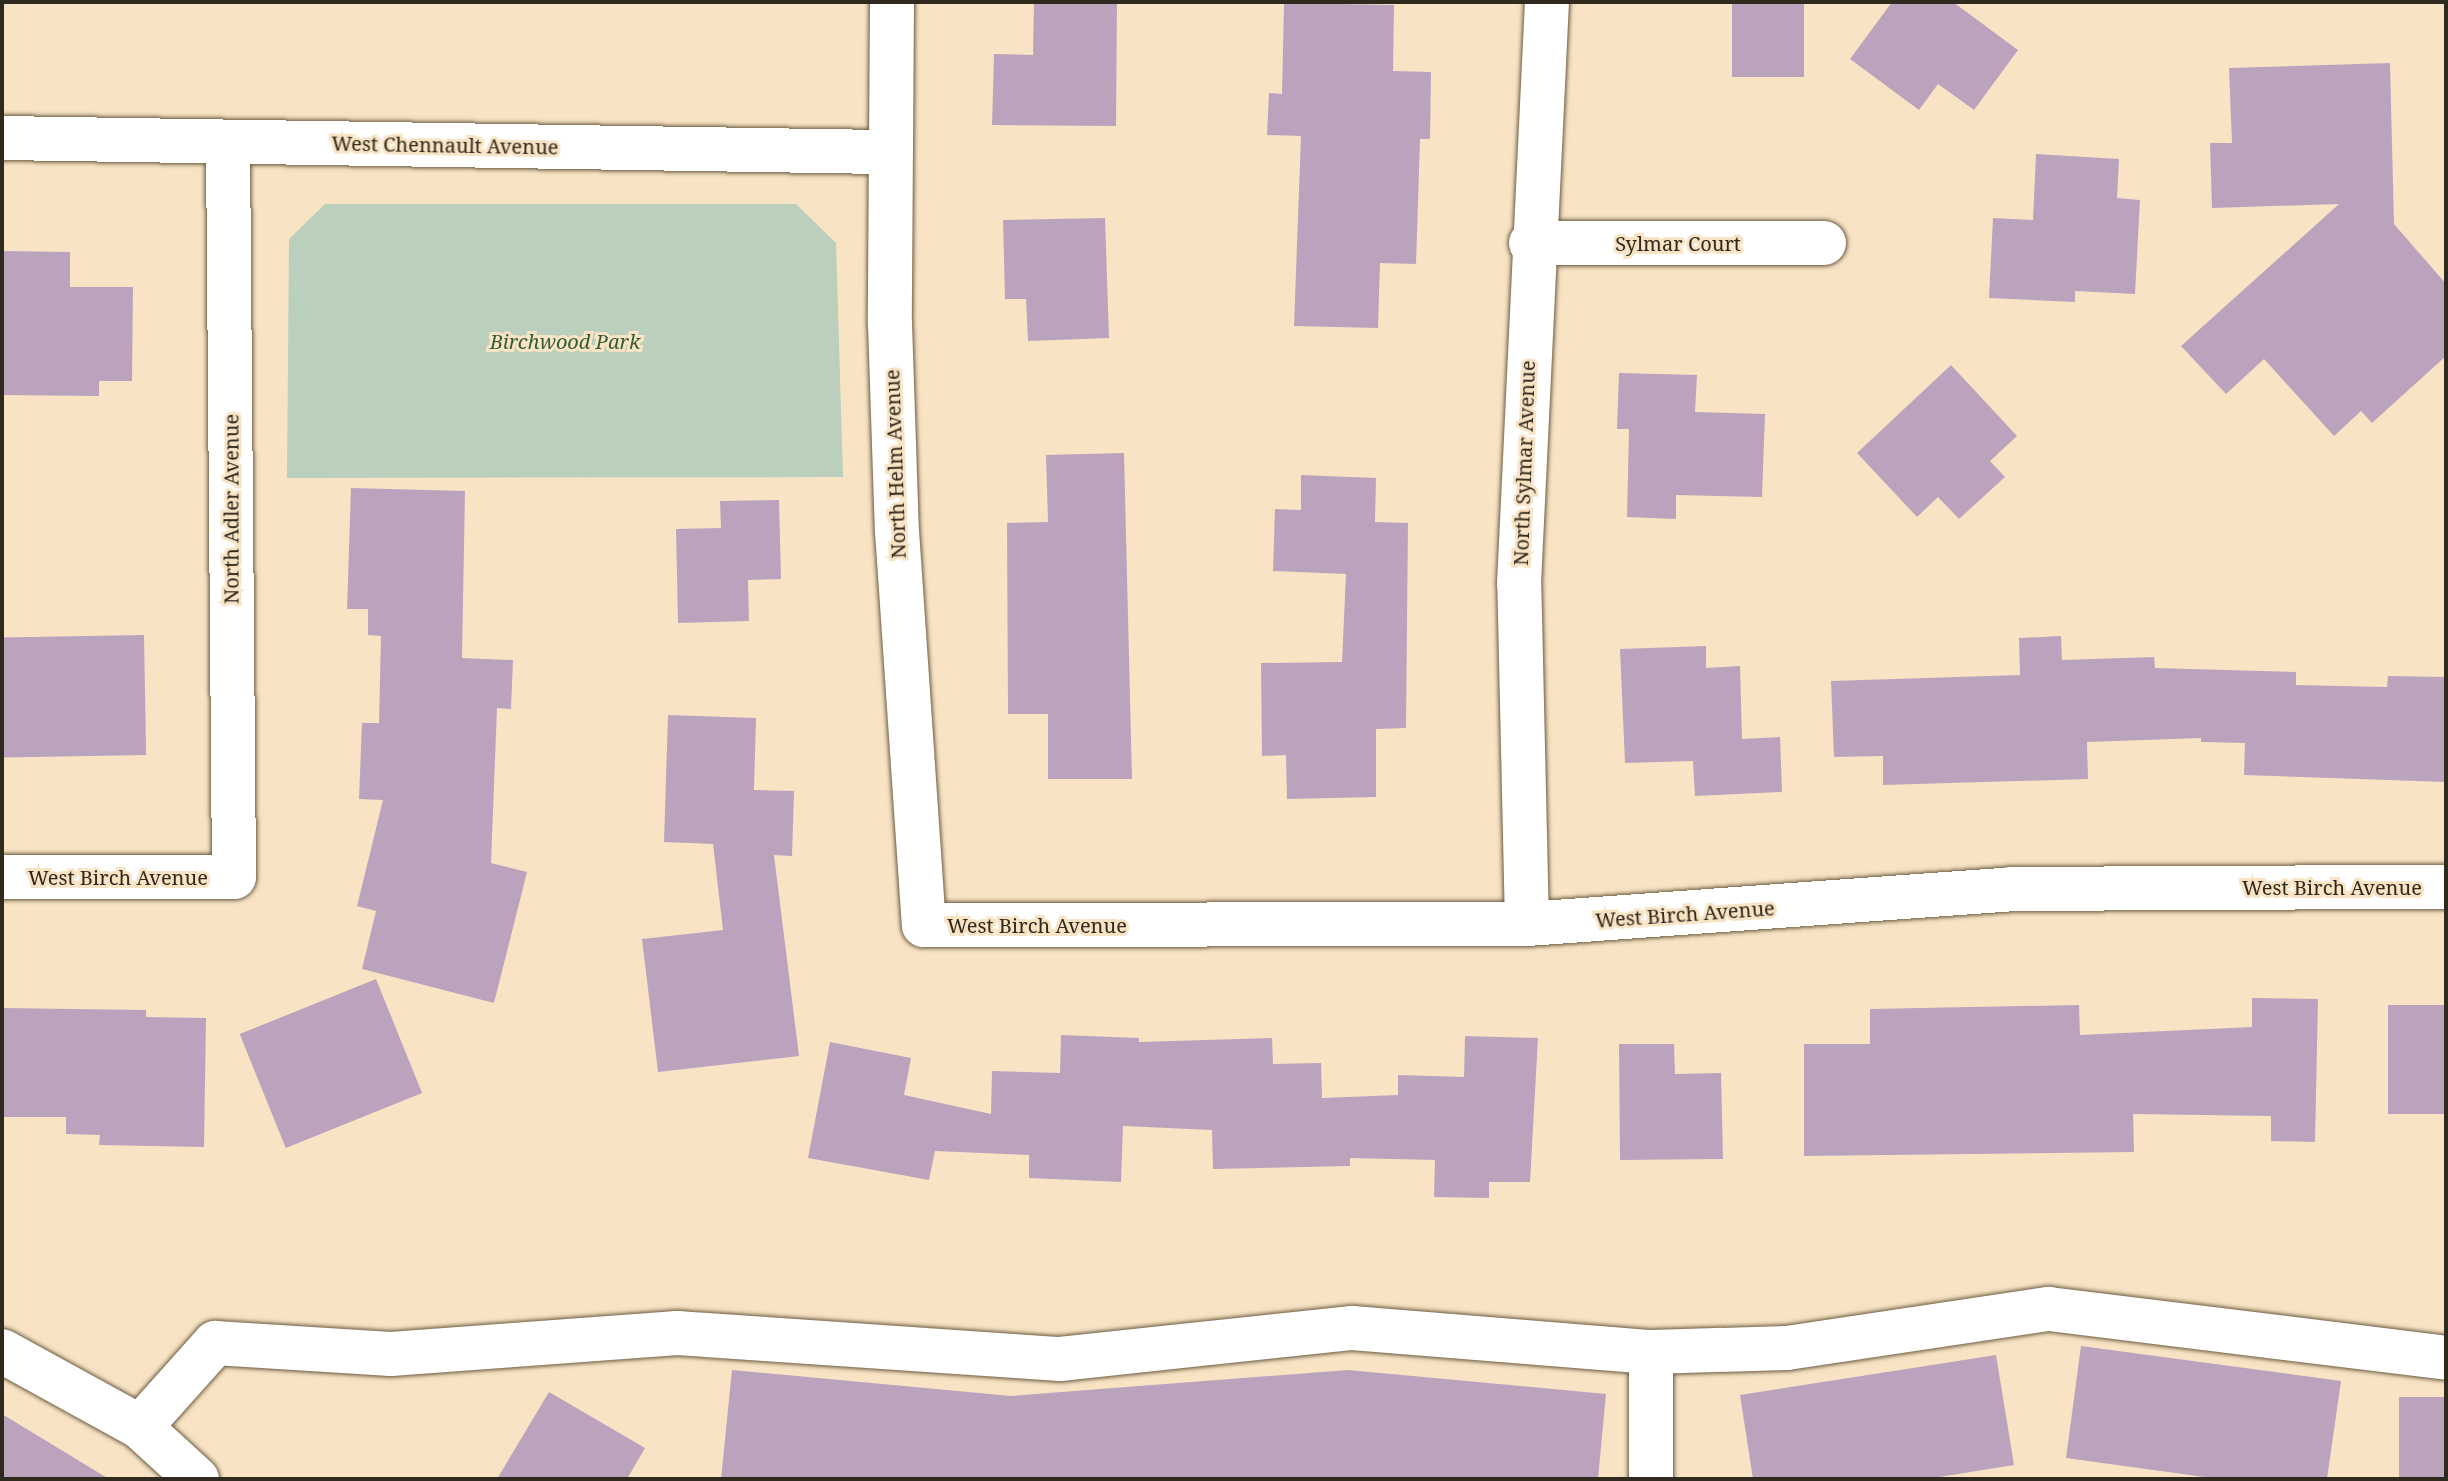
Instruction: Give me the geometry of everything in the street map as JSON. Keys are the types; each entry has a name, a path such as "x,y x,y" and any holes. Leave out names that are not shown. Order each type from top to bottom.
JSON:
{"street":[{"name":"North Helm Avenue","path":"892,2 888,152 897,531 924,925"},
{"name":"North Sylmar Avenue","path":"1527,924 1519,584 1531,243 1547,2"},
{"name":"West Chennault Avenue","path":"2,138 888,152"},
{"name":"North Adler Avenue","path":"228,142 234,877"},
{"name":"Sylmar Court","path":"1531,243 1824,243"},
{"name":"West Birch Avenue","path":"2,877 234,877"},
{"name":"West Birch Avenue","path":"924,925 1527,924 2010,889 2446,887"},
{"path":"140,1427 215,1343 391,1354 677,1333 1060,1359 1352,1328 1651,1352 1787,1348 2049,1309 2446,1358"},
{"path":"2,1351 140,1427 197,1479"},
{"path":"1651,1352 1651,1479"}],"green space":[{"name":"Birchwood Park","path":"325,204 796,204 836,243 843,477 287,478 289,239"}],"building":[{"path":"1034,2 1117,2 1116,126 992,125 994,54 1033,55"},
{"path":"1732,2 1804,2 1804,77 1732,77"},
{"path":"1892,2 1953,2 2018,50 1974,110 1938,84 1919,110 1850,59"},
{"path":"1284,3 1394,5 1393,71 1431,72 1430,139 1420,139 1416,264 1380,263 1378,328 1294,326 1301,136 1267,135 1269,93 1282,94"},
{"path":"2390,63 2394,224 2446,284 2446,356 2372,423 2361,411 2334,436 2264,359 2226,394 2181,346 2339,204 2212,208 2210,143 2232,143 2229,68"},
{"path":"2036,154 2119,159 2117,198 2140,200 2135,294 2075,291 2075,302 1989,298 1993,218 2033,220"},
{"path":"1105,218 1109,338 1028,341 1026,299 1005,299 1003,220"},
{"path":"2,251 70,252 70,287 133,287 132,381 99,381 99,396 2,395"},
{"path":"1951,365 2017,436 1990,461 2005,477 1959,519 1938,497 1917,517 1857,453"},
{"path":"1619,373 1697,375 1695,412 1765,414 1762,497 1676,495 1676,519 1627,517 1629,429 1617,429"},
{"path":"1124,453 1132,779 1048,779 1048,714 1008,714 1007,523 1048,522 1046,455"},
{"path":"1301,475 1376,478 1375,522 1408,523 1406,728 1376,729 1376,797 1287,799 1286,755 1262,756 1261,663 1342,662 1346,574 1273,571 1275,509 1301,510"},
{"path":"351,488 465,491 462,658 513,660 511,709 497,708 491,863 527,872 494,1003 362,969 376,911 357,906 383,800 359,799 362,723 379,723 381,636 368,635 368,609 347,609"},
{"path":"779,500 781,579 748,580 749,621 678,623 676,529 721,528 720,501"},
{"path":"144,635 146,755 4,757 2,637"},
{"path":"2061,636 2062,660 2154,657 2155,668 2296,672 2296,685 2387,687 2388,676 2446,677 2446,782 2244,775 2245,743 2201,742 2201,738 2087,742 2088,779 1883,785 1883,756 1834,757 1831,681 2020,675 2019,638"},
{"path":"1706,646 1706,668 1740,666 1742,739 1780,737 1782,792 1695,796 1693,761 1625,763 1620,649"},
{"path":"668,715 756,718 754,790 794,791 792,856 774,855 799,1056 658,1072 642,939 723,930 713,844 664,842"},
{"path":"376,979 422,1093 286,1148 240,1034"},
{"path":"2252,998 2318,999 2315,1142 2271,1141 2271,1116 2133,1114 2134,1152 1804,1156 1804,1044 1870,1044 1870,1009 2079,1005 2080,1035 2252,1027"},
{"path":"2388,1005 2446,1005 2446,1114 2388,1114"},
{"path":"2,1008 146,1010 146,1017 206,1018 204,1147 99,1145 100,1135 66,1134 66,1117 2,1117"},
{"path":"1061,1035 1139,1038 1139,1042 1272,1038 1273,1064 1321,1063 1322,1098 1398,1095 1398,1075 1464,1077 1465,1036 1538,1038 1530,1182 1489,1182 1489,1198 1434,1197 1435,1160 1350,1158 1350,1166 1213,1169 1212,1130 1123,1126 1121,1182 1029,1178 1029,1155 935,1151 929,1180 808,1158 830,1042 911,1058 904,1095 991,1114 992,1071 1060,1073"},
{"path":"1619,1044 1674,1044 1675,1074 1721,1073 1723,1159 1620,1160"},
{"path":"2081,1346 2341,1381 2327,1479 2219,1479 2066,1458"},
{"path":"1996,1355 2014,1465 1927,1479 1753,1479 1740,1395"},
{"path":"732,1370 1011,1396 1348,1370 1606,1394 1598,1479 721,1479"},
{"path":"549,1392 645,1448 627,1479 497,1479"},
{"path":"2399,1397 2446,1397 2446,1479 2399,1479"},
{"path":"2,1414 109,1479 2,1479"}]}
